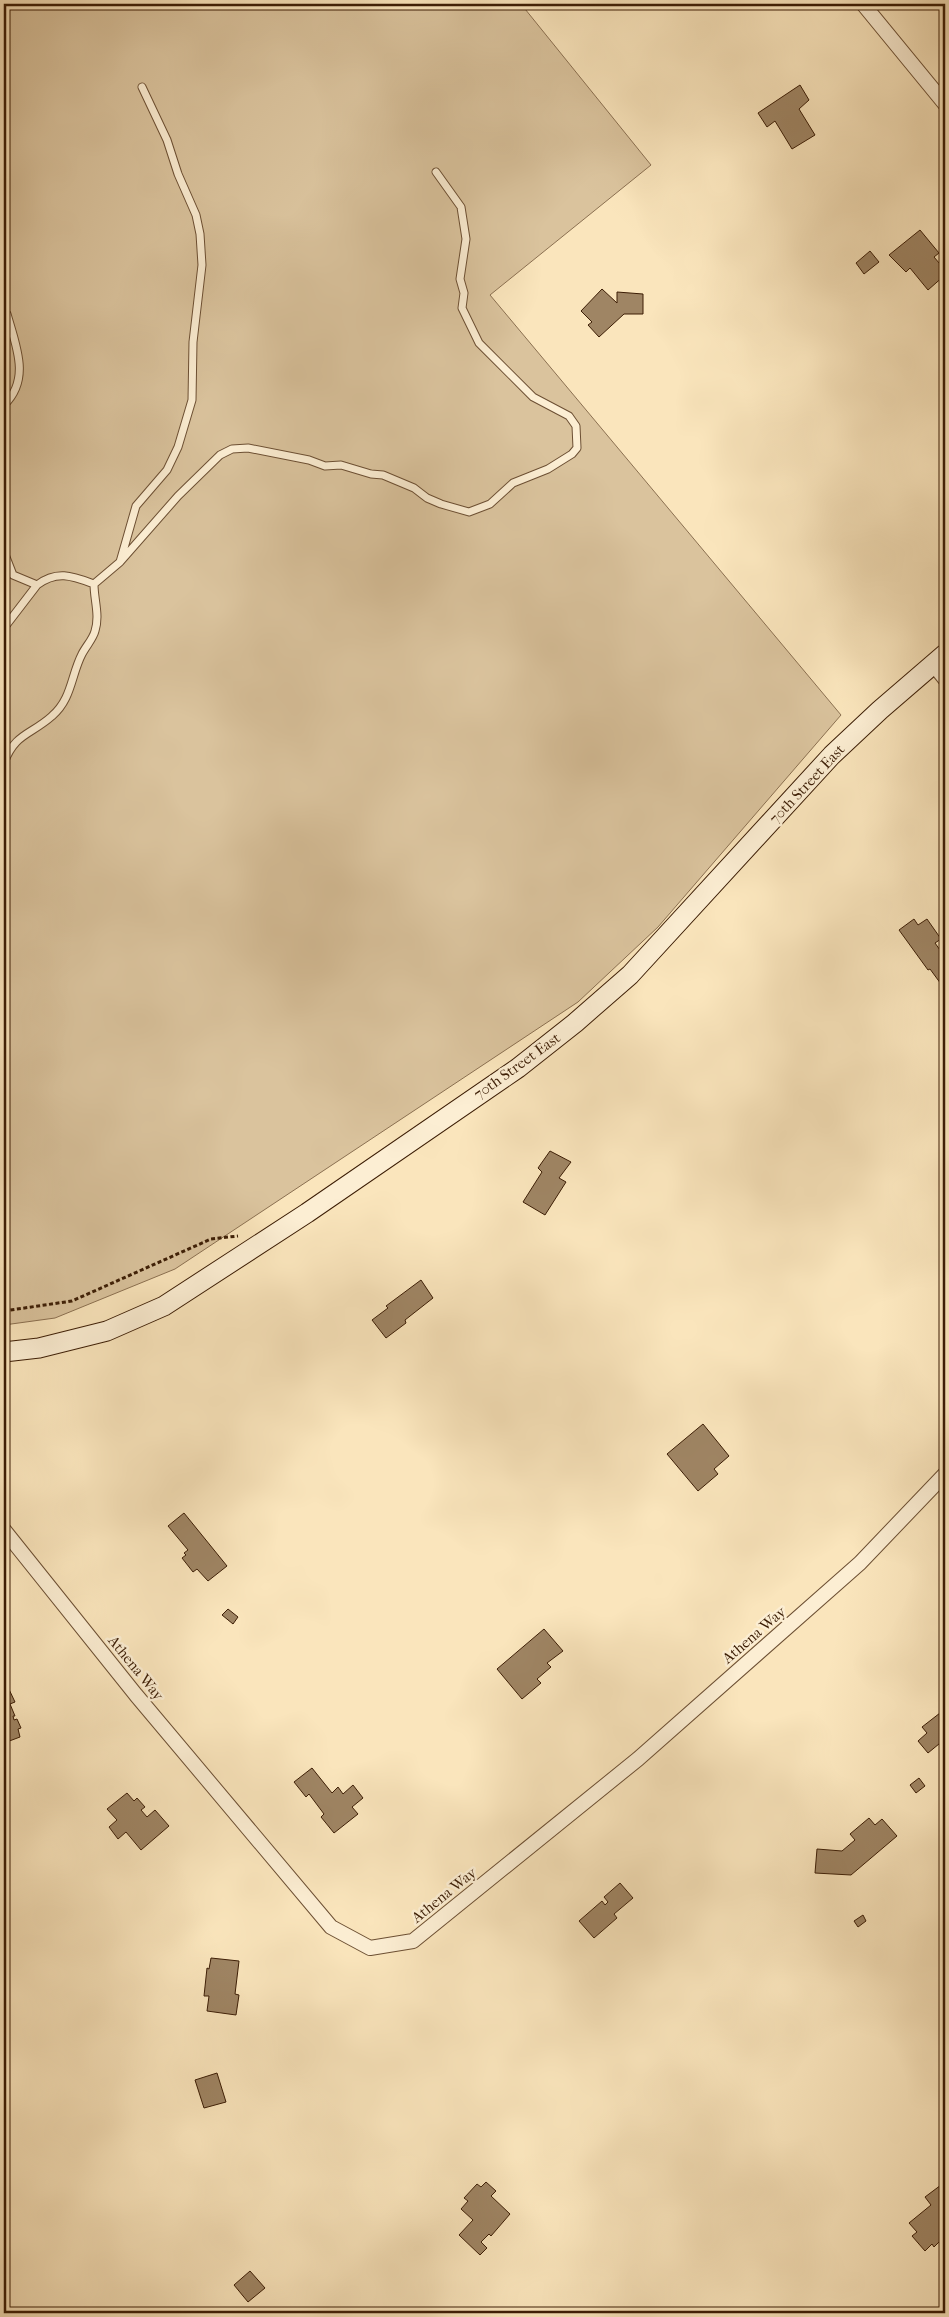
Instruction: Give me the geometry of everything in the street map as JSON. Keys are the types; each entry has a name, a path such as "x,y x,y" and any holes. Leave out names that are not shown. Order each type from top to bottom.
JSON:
{"main road":[{"name":"70th Street East","path":"4,1352 39,1348 107,1331 164,1306 307,1213 518,1068 575,1023 630,975 832,755 939,659"}],"street":[{"path":"863,4 945,104"},
{"path":"939,659 945,679"},
{"name":"Athena Way","path":"4,1530 136,1695 331,1927 370,1948 413,1941 638,1759 860,1563 945,1474"}],"lane":[{"path":"120,562 133,522 136,506 167,470 184,430 192,400 194,334 202,273 200,234 196,215 178,174 159,120 142,87"},
{"path":"94,584 120,562 178,496 220,455 232,449 248,448 309,460 325,466 341,465 371,474 383,475 414,488 441,504 469,512 490,504 513,482 548,469 572,454 577,448 576,426 569,416 534,397 480,343 462,308 464,293 460,279 466,239 461,207 436,172"},
{"path":"4,405 17,388 20,369 6,314"},
{"path":"4,552 13,575 37,585"},
{"path":"4,628 37,585 48,578 60,574 75,576 94,584"},
{"path":"4,763 10,749 18,738 52,717 67,698 82,652 95,631 97,612 94,584"}],"path":[{"path":"4,1311 72,1300 211,1239 240,1236"}],"shaded area":[{"path":"4,4 521,4 651,165 490,295 841,715 658,927 578,1002 175,1269 55,1318 4,1325"}],"building":[{"path":"800,85 809,100 799,109 815,135 792,149 775,121 767,127 758,113"},
{"path":"920,230 939,253 934,257 945,270 945,275 928,290 910,268 906,272 889,255"},
{"path":"870,251 879,262 864,274 856,263"},
{"path":"602,289 617,303 617,292 643,294 643,314 624,314 599,337 588,325 592,322 581,311"},
{"path":"914,919 918,925 927,919 941,939 935,943 945,957 945,981 941,984 930,969 928,970 899,930"},
{"path":"550,1151 571,1162 559,1178 566,1182 545,1215 523,1202 542,1172 538,1168"},
{"path":"421,1280 433,1298 405,1320 406,1323 386,1338 372,1320 388,1308 386,1306"},
{"path":"703,1424 729,1456 714,1469 718,1474 698,1491 667,1454"},
{"path":"184,1513 227,1566 208,1581 197,1569 193,1572 182,1558 188,1550 168,1526"},
{"path":"228,1609 238,1617 233,1624 222,1615"},
{"path":"544,1629 563,1651 547,1663 551,1667 537,1679 541,1683 522,1699 497,1669"},
{"path":"6,1683 15,1702 10,1704 15,1716 13,1716 14,1720 17,1719 21,1728 18,1729 20,1737 4,1743 4,1684"},
{"path":"945,1712 945,1739 928,1753 918,1741 927,1733 922,1727 940,1713 942,1715"},
{"path":"312,1768 332,1793 338,1787 343,1794 353,1785 363,1798 352,1807 358,1814 334,1833 321,1817 324,1814 309,1794 306,1797 294,1782"},
{"path":"919,1778 925,1786 916,1793 910,1785"},
{"path":"127,1793 134,1801 137,1798 145,1807 141,1810 147,1817 155,1810 169,1826 141,1850 126,1832 118,1839 109,1827 117,1820 107,1809"},
{"path":"869,1818 875,1825 882,1819 897,1836 851,1875 815,1873 817,1849 842,1851 855,1840 850,1834"},
{"path":"620,1883 633,1898 614,1914 617,1918 594,1938 579,1921 602,1901 605,1905 608,1902 604,1897"},
{"path":"863,1915 866,1921 858,1927 854,1921"},
{"path":"211,1958 239,1961 235,1994 239,1995 236,2015 207,2011 209,1996 204,1996 207,1968 209,1969"},
{"path":"217,2073 226,2102 204,2108 195,2080"},
{"path":"486,2182 496,2191 491,2196 510,2214 491,2236 489,2234 481,2242 487,2248 480,2255 459,2235 473,2220 461,2209 468,2201 464,2198 477,2184 481,2187"},
{"path":"945,2182 945,2236 934,2247 932,2244 925,2251 912,2236 917,2232 909,2223 931,2205 925,2197"},
{"path":"250,2271 265,2288 248,2302 234,2285"}]}
